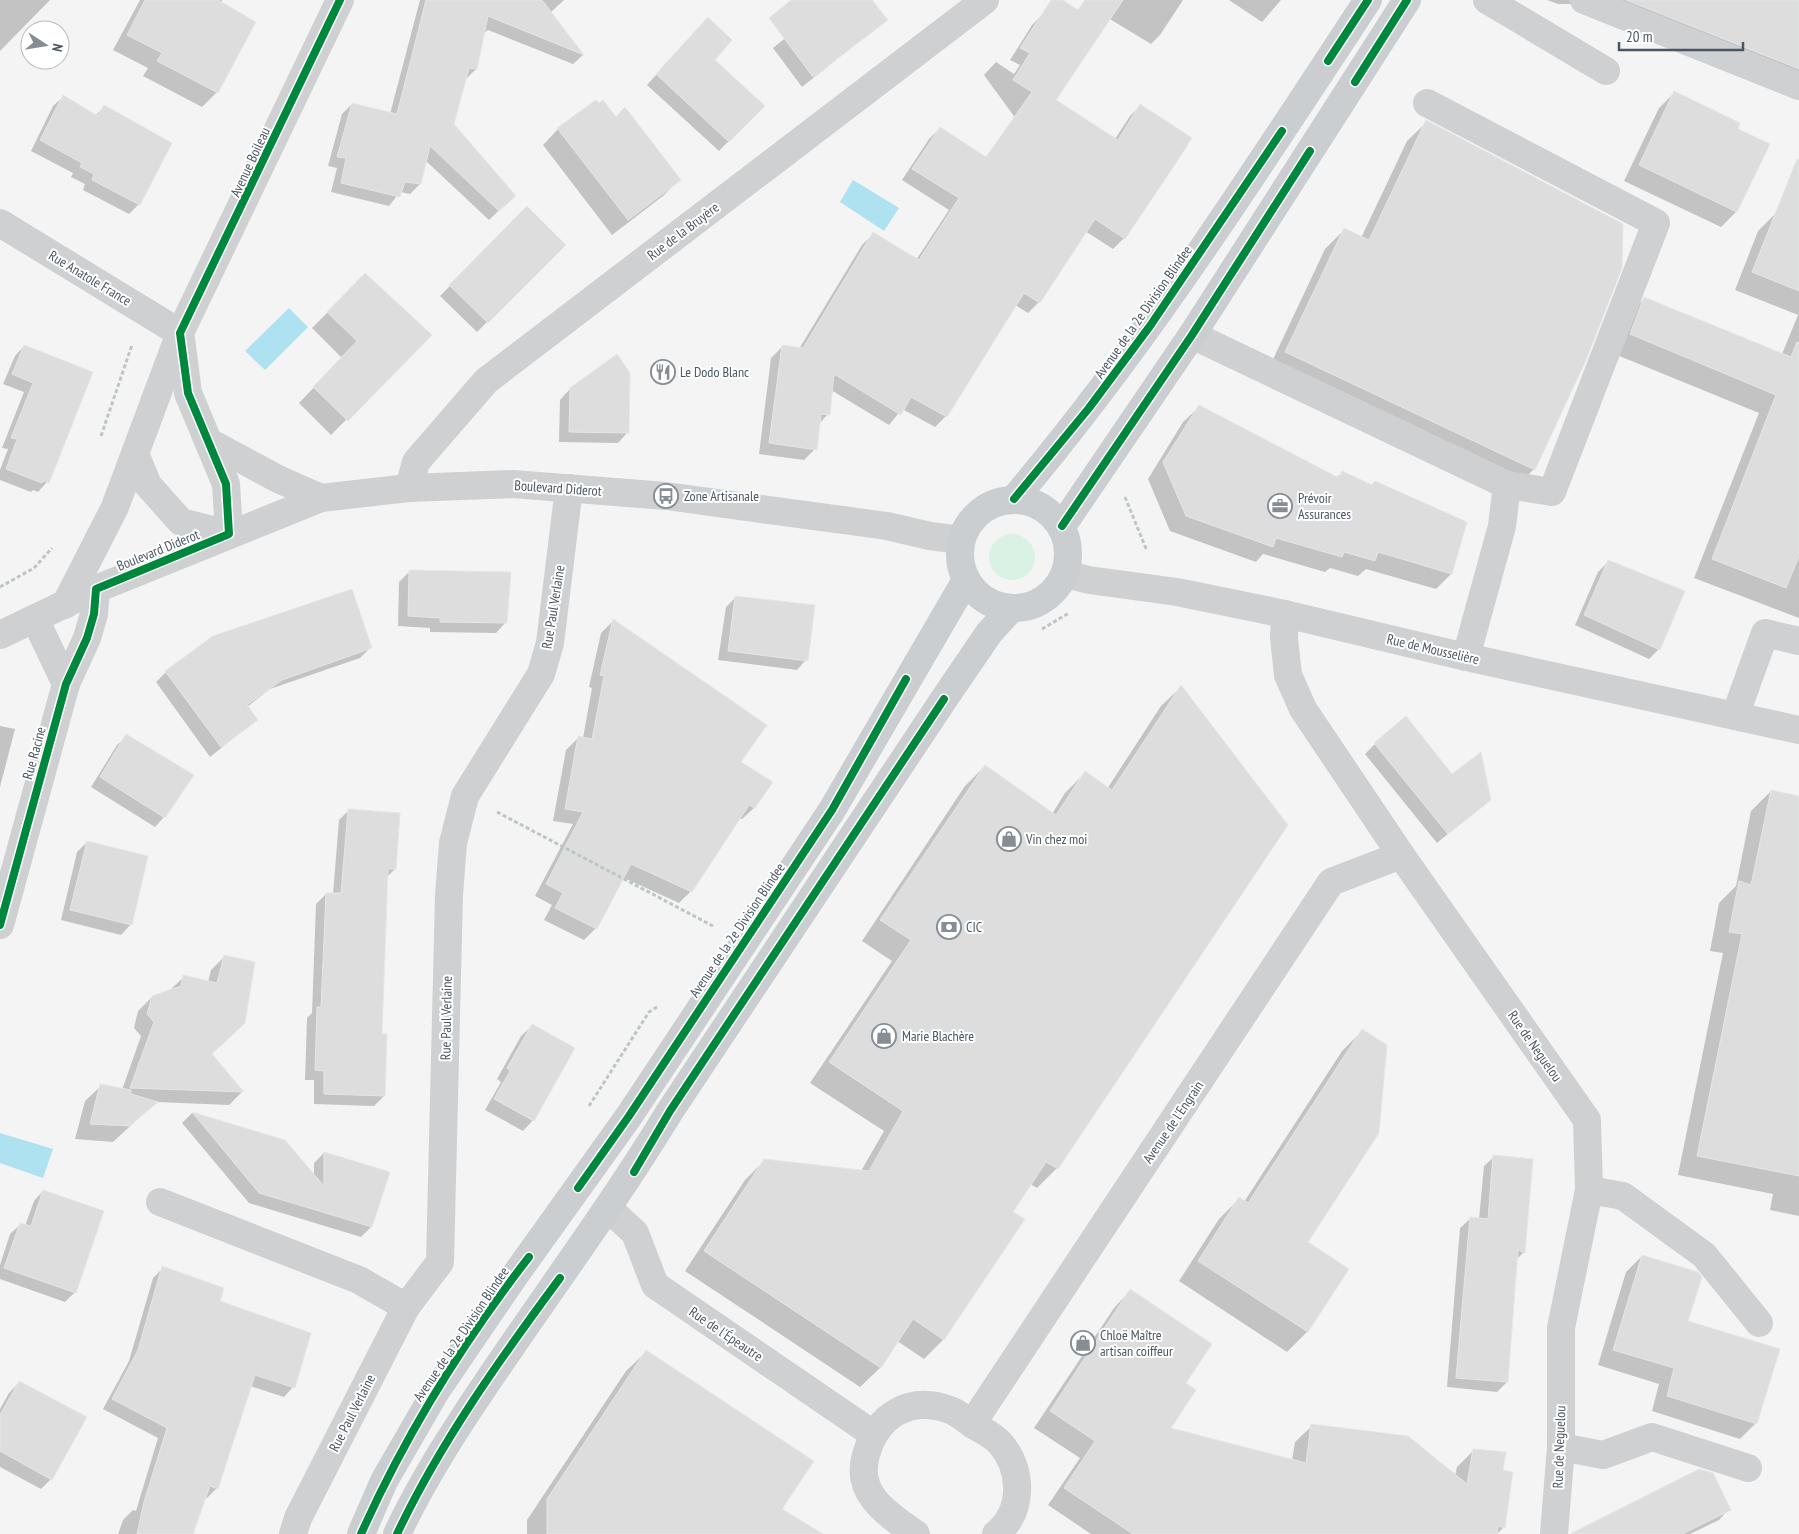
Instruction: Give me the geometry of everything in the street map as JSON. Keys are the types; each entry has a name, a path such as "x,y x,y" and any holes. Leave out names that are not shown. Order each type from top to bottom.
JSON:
{"main road":[{"name":"Avenue de la 2e Division Blindee","path":"1014,499 1089,408 1150,326 1368,0"},
{"path":"1062,526 1192,335 1407,0"},
{"path":"1014,499 1033,502 1050,512 1062,526 1069,550 1065,574 1052,595 1030,607 1011,608 989,603 975,593 966,580 960,560 961,540 968,524 980,510 996,502 1014,499"},
{"name":"Avenue de la 2e Division Blindee","path":"361,1534 384,1481 436,1391 513,1278 629,1116 832,810 966,580"},
{"path":"397,1534 438,1457 530,1318 608,1208 932,716 989,633 1011,608"}],"street":[{"name":"Avenue Boileau","path":"65,605 115,507 136,456 180,333 340,0"},
{"name":"Rue de la Bruyère","path":"409,488 416,462 486,381 985,0"},
{"path":"1487,0 1606,71"},
{"path":"1584,0 1799,86"},
{"path":"1192,335 1507,485 1552,492 1656,223 1427,103"},
{"name":"Rue Anatole France","path":"0,223 180,333"},
{"path":"136,456 148,485 180,522 229,534 226,484 211,443 188,393 180,333"},
{"path":"211,443 278,479 321,498"},
{"name":"Boulevard Diderot","path":"0,635 96,589 321,498 409,488 513,484 666,496 766,508 887,526 930,536 961,540"},
{"path":"1466,657 1502,526 1507,485"},
{"name":"Rue Paul Verlaine","path":"292,1534 298,1518 406,1307 440,1262 449,895 453,843 466,796 541,674 550,643 570,488"},
{"name":"Rue de Mousselière","path":"1065,574 1089,580 1177,592 1285,614 1466,657 1799,730"},
{"name":"Rue Racine","path":"0,925 66,684 87,638 94,614 96,589"},
{"name":"Rue de Neguelou","path":"1285,614 1284,638 1288,674 1303,709 1401,855 1587,1120 1589,1190 1561,1328 1561,1447 1554,1534"},
{"path":"35,619 66,684"},
{"path":"1735,716 1765,633 1799,642"},
{"name":"Avenue de l'Engrain","path":"972,1424 1331,882 1401,855"},
{"path":"1589,1190 1623,1196 1704,1255 1759,1323"},
{"path":"160,1202 359,1280 406,1307"},
{"name":"Rue de l'Épeautre","path":"608,1208 635,1234 654,1285 873,1434"},
{"path":"914,1533 883,1512 871,1496 865,1478 864,1458 873,1434 880,1424 896,1412 914,1406 934,1405 952,1410 999,1442 1011,1458 1017,1476 1018,1495 1007,1531"},
{"path":"1561,1447 1603,1455 1652,1437 1748,1468"}],"path":[{"path":"466,796 722,931"},
{"path":"585,1112 650,1012 658,1006"}],"green space":[{"path":"1007,534 1017,534 1029,540 1034,548 1034,566 1029,574 1021,579 1007,580 999,577 992,570 989,562 989,552 992,544 999,537"}],"water":[{"path":"853,180 899,208 884,231 840,202"},
{"path":"289,308 308,327 265,370 245,351"},
{"path":"0,1133 53,1149 43,1178 0,1163"}],"building":[{"path":"145,0 218,0 256,22 218,93 157,61 162,53 127,35"},
{"path":"426,0 542,0 584,55 488,16 477,69 469,68 454,124 516,196 499,211 430,146 421,184 405,182 400,197 341,183 346,158 337,157 352,103 397,114"},
{"path":"791,0 872,0 888,20 813,77 769,18"},
{"path":"1051,0 1063,0 1078,10 1085,0 1123,0 1056,100 1118,140 1140,104 1192,138 1125,239 1095,219 1040,303 1024,293 947,417 911,397 901,415 834,374 830,415 821,414 817,450 769,443 782,345 803,348 873,232 919,260 959,198 912,169 940,127 986,157 1032,92 1013,80 1030,53 1020,48"},
{"path":"1626,0 1799,0 1799,69"},
{"path":"708,17 732,40 715,60 765,106 729,142 656,74"},
{"path":"1674,91 1740,123 1738,129 1770,144 1737,212 1639,165"},
{"path":"63,95 98,116 104,105 172,143 140,205 92,180 94,174 80,167 82,163 40,140"},
{"path":"596,100 599,103 603,100 616,117 625,107 681,180 628,220 557,128"},
{"path":"1426,120 1623,224 1622,268 1586,360 1535,470 1285,352 1344,228 1369,240"},
{"path":"1797,159 1799,159 1799,291 1752,272"},
{"path":"527,206 566,245 488,323 449,285"},
{"path":"365,273 432,335 348,421 313,387 357,341 327,312"},
{"path":"1644,297 1791,357 1797,342 1799,343 1799,556 1786,588 1712,559 1776,395 1630,334"},
{"path":"24,345 93,372 49,483 43,481 42,483 6,469 17,439 11,438 33,383 12,374"},
{"path":"617,354 630,373 629,433 569,432 570,388"},
{"path":"1199,405 1339,478 1342,471 1372,485 1375,481 1467,522 1452,574 1378,552 1375,561 1344,552 1342,557 1276,538 1273,547 1186,516 1163,462"},
{"path":"1608,560 1685,591 1660,650 1584,615"},
{"path":"409,570 511,572 507,623 440,622 440,618 408,616"},
{"path":"352,589 372,648 282,680 247,705 258,720 221,747 165,671 213,636"},
{"path":"735,596 815,605 808,661 728,651"},
{"path":"613,619 767,725 741,762 773,782 755,808 749,805 692,892 631,864 597,929 555,908 563,893 546,884 583,812 565,809 578,736 592,739 604,676 600,675"},
{"path":"1181,685 1288,825 1058,1169 1046,1162 1013,1212 1025,1219 944,1340 913,1319 881,1368 704,1251 764,1159 869,1171 903,1111 829,1062 911,940 880,920 985,765 1056,815 1085,771 1112,790"},
{"path":"1406,716 1452,774 1481,752 1491,800 1448,834 1374,743"},
{"path":"126,734 194,775 165,818 100,777"},
{"path":"1771,790 1799,796 1799,1176 1697,1156 1742,934 1729,932 1739,881 1751,885"},
{"path":"348,809 400,813 396,869 388,869 382,1034 387,1034 385,1096 324,1094 324,1071 315,1070 317,1007 321,1007 326,893 341,893"},
{"path":"87,841 148,856 132,925 70,910"},
{"path":"224,955 255,962 245,1023 212,1054 244,1092 130,1088 154,1022 147,1014 152,996 181,986 183,975 217,983"},
{"path":"532,1024 575,1048 534,1121 494,1099 510,1071 507,1068"},
{"path":"1362,1029 1387,1045 1379,1133 1308,1242 1349,1269 1308,1332 1198,1261 1239,1197 1248,1203"},
{"path":"100,1084 131,1090 131,1094 158,1102 129,1126 90,1124"},
{"path":"192,1112 285,1140 324,1186 324,1152 390,1172 372,1227 259,1193"},
{"path":"1493,1155 1533,1159 1525,1253 1518,1250 1508,1382 1456,1378 1470,1217 1488,1219"},
{"path":"43,1190 104,1211 76,1293 4,1268 20,1223 31,1226"},
{"path":"1642,1255 1698,1272 1702,1277 1688,1321 1780,1349 1757,1424 1667,1396 1674,1368 1613,1350"},
{"path":"162,1266 224,1288 220,1301 311,1333 295,1388 255,1375 218,1489 210,1486 193,1534 137,1534 144,1502 167,1428 112,1399 138,1350"},
{"path":"1130,1289 1212,1344 1186,1383 1196,1390 1171,1428 1306,1463 1311,1424 1408,1436 1467,1484 1473,1449 1506,1452 1503,1470 1513,1472 1505,1528 1498,1526 1497,1534 1133,1534 1064,1488 1095,1441 1050,1411"},
{"path":"646,1350 814,1461 782,1509 823,1534 547,1534 547,1499"},
{"path":"19,1381 87,1417 52,1480 0,1451 0,1415"},
{"path":"1699,1469 1713,1473 1731,1510 1682,1534 1570,1534"}],"cycle path":[{"path":"0,925 66,684 87,638 94,614 96,589 229,534 226,484 188,393 180,333 340,0"},
{"path":"1328,61 1368,0"},
{"path":"1355,82 1407,0"},
{"path":"1014,499 1089,408 1150,326 1282,131"},
{"path":"1062,526 1192,335 1310,151"},
{"path":"578,1188 629,1116 832,810 906,679"},
{"path":"634,1172 670,1111 944,699"},
{"path":"361,1534 378,1497 416,1426 458,1356 529,1257"},
{"path":"397,1534 432,1467 472,1402 560,1278"}],"place":[{"name":"Le Dodo Blanc","path":"663,372"},
{"name":"Zone Artisanale","path":"666,496"},
{"name":"Prévoir Assurances","path":"1280,506"},
{"name":"Vin chez moi","path":"1009,839"},
{"name":"CIC","path":"949,927"},
{"name":"Marie Blachère","path":"884,1036"},
{"name":"Chloë Maître artisan coiffeur","path":"1083,1343"}]}
